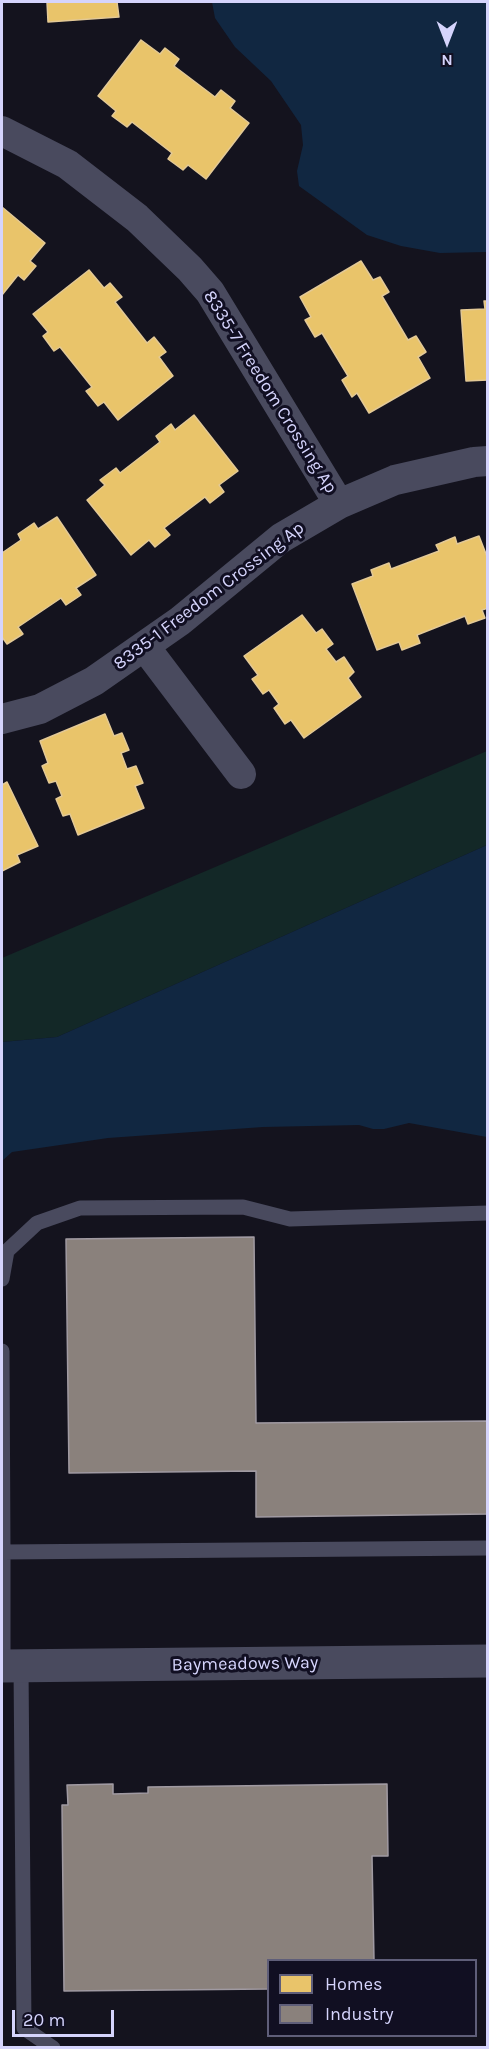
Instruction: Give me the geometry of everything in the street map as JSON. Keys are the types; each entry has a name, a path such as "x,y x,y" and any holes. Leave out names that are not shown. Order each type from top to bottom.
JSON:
{"street":[{"name":"8335-7 Freedom Crossing Ap","path":"2,131 67,164 137,218 190,269 210,292 339,504"},
{"name":"8335-1 Freedom Crossing Ap","path":"2,719 40,708 94,681 180,621 281,538 339,504 395,480 474,462 488,461"},
{"path":"145,647 241,774"},
{"name":"Baymeadows Way","path":"9,1666 488,1661"}],"lane":[{"path":"2,1279 7,1251 37,1223 80,1208 243,1207 290,1219 488,1213"},
{"path":"2,1351 3,1552 24,2028 53,2048"},
{"path":"3,1552 488,1548"}],"green space":[{"path":"487,751 487,845 57,1037 2,1042 2,958"}],"water":[{"path":"212,2 487,2 487,252 440,253 401,246 367,235 299,186 297,171 303,145 301,125 271,81 235,47 215,18"},
{"path":"487,845 487,1137 409,1123 384,1129 359,1125 263,1127 108,1138 12,1152 2,1161 2,1042 57,1037"}],"building: Homes":[{"path":"47,2 117,2 119,17 48,22"},
{"path":"141,40 160,54 165,48 179,59 174,66 215,97 221,90 235,101 230,108 249,123 206,179 188,165 183,170 168,159 172,153 132,122 127,127 112,116 116,111 98,96"},
{"path":"2,207 45,243 30,261 36,266 24,280 18,275 2,295"},
{"path":"361,261 373,280 380,277 389,292 382,296 408,340 416,336 426,352 418,357 430,378 369,413 357,393 352,397 342,380 348,376 322,333 315,337 305,320 311,317 300,297"},
{"path":"89,270 104,288 110,283 122,297 115,302 147,343 154,337 166,352 159,357 173,376 118,420 104,402 98,406 86,391 92,387 60,347 54,351 43,336 48,332 33,314"},
{"path":"484,301 488,301 488,380 466,381 461,310 485,309"},
{"path":"194,415 238,471 219,485 224,492 210,503 205,497 164,528 170,535 155,547 149,540 131,555 87,500 105,485 100,480 116,468 120,473 160,442 156,436 171,424 175,430"},
{"path":"57,517 96,575 76,588 81,595 66,605 61,598 18,627 23,634 7,644 2,637 2,553 21,540 18,534 34,523 38,529"},
{"path":"479,536 488,559 488,608 482,610 485,618 468,624 465,616 417,635 420,643 402,650 399,642 377,650 352,584 373,576 371,570 389,563 391,569 439,551 436,545 455,537 457,544"},
{"path":"302,615 316,633 322,629 333,644 326,649 336,662 344,657 354,672 348,678 361,697 304,738 291,720 285,724 274,708 279,704 269,690 263,694 252,679 258,675 244,656"},
{"path":"105,714 114,736 122,733 129,750 121,753 127,769 136,766 143,783 135,786 144,808 78,835 70,814 63,816 56,799 62,796 56,781 49,783 42,766 48,763 40,741"},
{"path":"7,782 38,846 17,855 20,862 2,871 2,785"}],"building: Industry":[{"path":"254,1237 256,1423 488,1421 488,1514 256,1517 256,1471 69,1473 66,1239"},
{"path":"113,1784 113,1794 148,1793 148,1787 387,1784 388,1856 372,1856 374,1959 267,1959 267,1989 64,1991 62,1805 68,1805 67,1785"}]}
